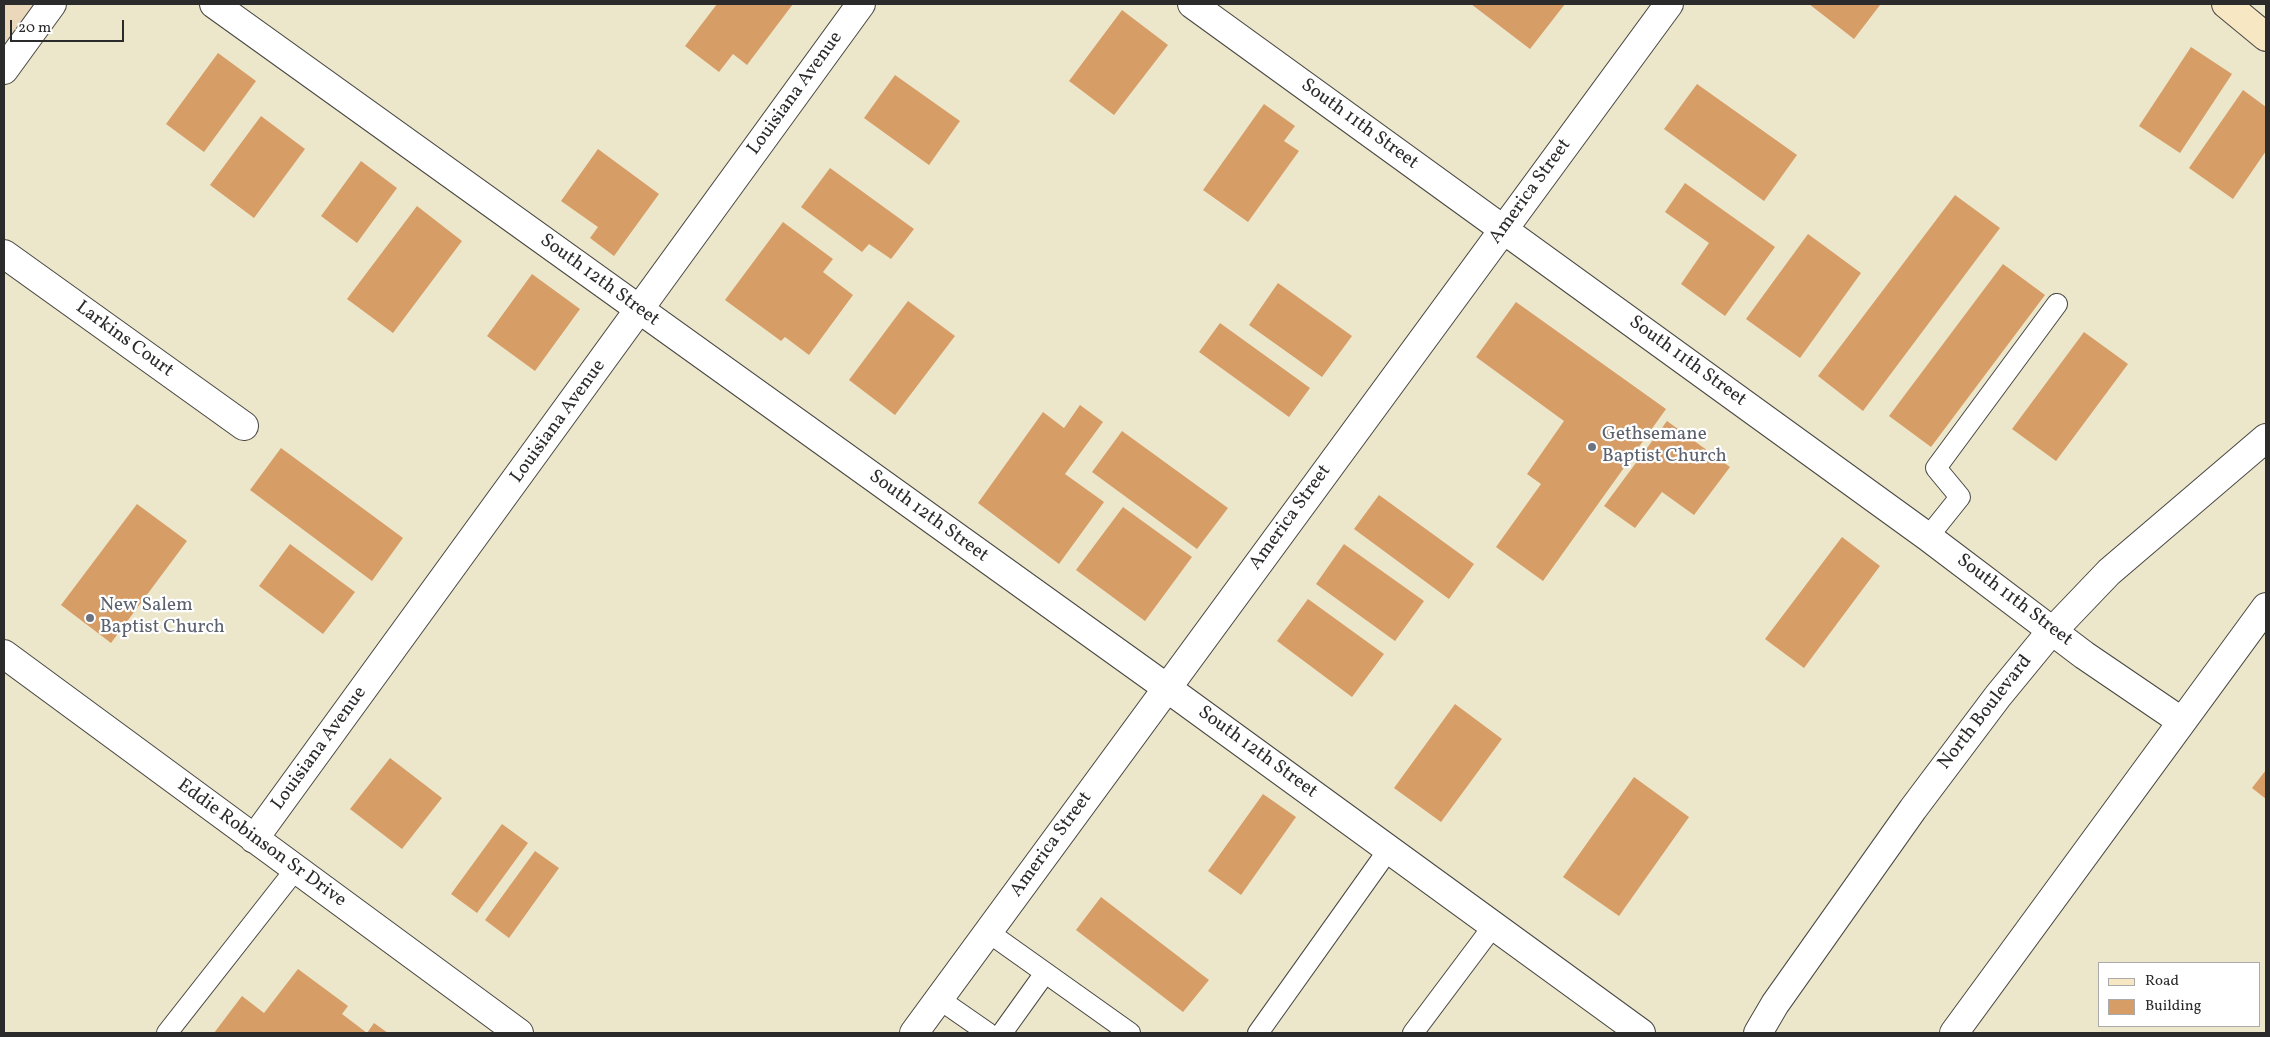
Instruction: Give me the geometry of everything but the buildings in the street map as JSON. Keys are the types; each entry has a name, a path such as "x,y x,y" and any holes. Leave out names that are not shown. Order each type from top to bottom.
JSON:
{"main road":[{"path":"2226,4 2266,37"}],"street":[{"path":"4,70 52,4"},
{"name":"South 12th Street","path":"214,4 1166,688 1640,1033"},
{"name":"Louisiana Avenue","path":"254,839 862,4"},
{"name":"South 11th Street","path":"1192,4 1928,537 2084,655 2181,722"},
{"name":"America Street","path":"914,1033 1669,4"},
{"name":"Larkins Court","path":"4,254 244,426"},
{"name":"North Boulevard","path":"1758,1033 1775,1004 1913,808 1998,696 2053,630 2108,572 2266,438"},
{"path":"1954,1033 2266,607"},
{"name":"Eddie Robinson Sr Drive","path":"4,654 519,1033"}],"lane":[{"path":"1928,537 1960,497 1936,468 2056,304"},
{"path":"1258,1033 1389,849"},
{"path":"167,1033 296,870"},
{"path":"1413,1033 1494,925"},
{"path":"988,932 1130,1033"},
{"path":"1002,1033 1045,973"},
{"path":"939,999 988,1033"}],"shaded area":[{"path":"4,4 58,4 4,76"}],"place":[{"name":"Gethsemane Baptist Church","path":"1592,447"},
{"name":"New Salem Baptist Church","path":"90,618"}]}
